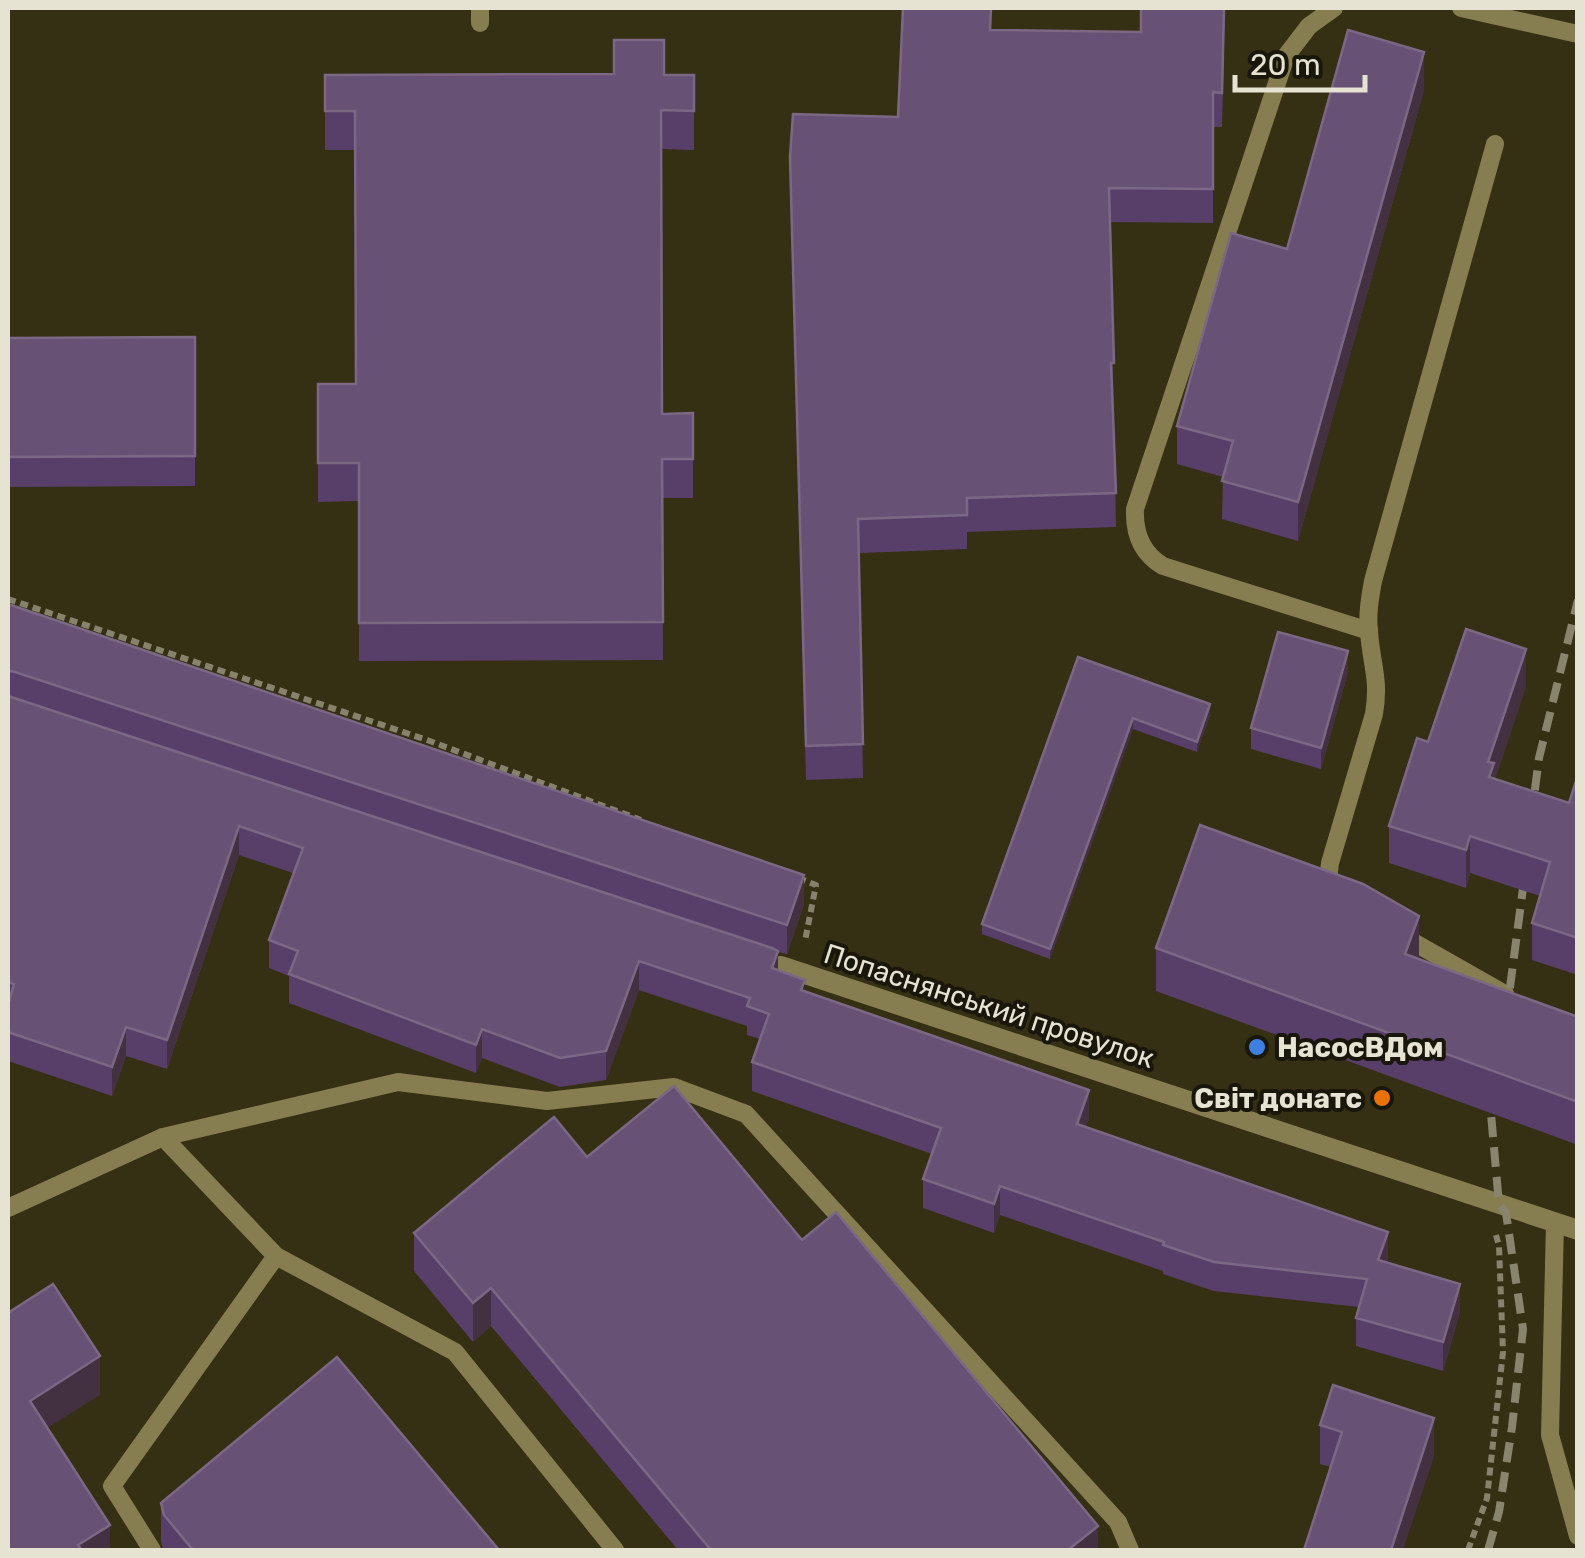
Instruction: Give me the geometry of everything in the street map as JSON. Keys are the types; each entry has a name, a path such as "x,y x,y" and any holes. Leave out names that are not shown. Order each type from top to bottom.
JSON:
{"street":[{"name":"Попаснянський провулок","path":"780,966 1578,1230"}],"lane":[{"path":"1334,8 1308,26 1286,56 1136,509 1135,527 1142,546 1162,566 1368,632"},
{"path":"1461,8 1578,34"},
{"path":"1348,906 1333,895 1328,880 1378,691 1368,632 1373,581 1495,144"},
{"path":"1380,924 1526,1004"},
{"path":"8,1208 163,1137 398,1082 547,1101 674,1087 746,1114 1118,1522 1130,1550"},
{"path":"163,1137 276,1256 455,1352 615,1550"},
{"path":"1555,1222 1550,1435 1578,1536"},
{"path":"152,1550 112,1486 276,1256"}],"path":[{"path":"8,599 426,740 649,823"},
{"path":"780,966 816,885 798,878"},
{"path":"1468,1550 1487,1498 1504,1352 1499,1246 1486,1200"}],"building":[{"path":"903,8 991,8 990,30 1141,32 1141,8 1224,8 1222,93 1213,92 1213,189 1109,188 1116,493 967,498 967,515 858,519 863,744 806,746 790,157 793,114 898,117"},
{"path":"1348,30 1424,52 1298,502 1222,481 1233,441 1177,426 1231,233 1287,249"},
{"path":"614,40 664,40 664,75 694,75 694,111 661,110 662,414 693,413 693,459 662,459 663,622 359,623 359,463 318,463 318,384 356,384 355,111 325,111 325,75 614,74"},
{"path":"195,337 195,456 8,457 8,338"},
{"path":"8,604 804,875 787,925 8,672"},
{"path":"1466,629 1526,649 1488,762 1494,763 1489,777 1569,803 1578,775 1578,938 1532,923 1550,862 1470,836 1466,850 1389,826 1417,738 1428,742"},
{"path":"1278,632 1348,651 1321,748 1251,728"},
{"path":"1078,657 1210,704 1197,742 1133,718 1050,949 982,924"},
{"path":"8,696 772,948 778,951 772,968 805,980 801,990 1089,1090 1077,1124 1388,1232 1378,1260 1460,1284 1443,1342 1356,1318 1367,1279 1214,1262 1000,1186 994,1204 923,1179 941,1128 752,1062 769,1014 747,1006 750,998 639,961 606,1051 560,1058 482,1029 476,1045 289,974 298,951 269,940 303,848 239,826 167,1040 126,1027 112,1067 8,1032 8,1005 14,984 8,982"},
{"path":"1200,825 1363,884 1419,916 1405,954 1578,1017 1578,1102 1156,948"},
{"path":"674,1086 802,1240 836,1212 1098,1526 1068,1550 711,1550 491,1288 473,1303 414,1233 554,1117 587,1157"},
{"path":"53,1284 100,1356 30,1401 110,1525 78,1545 82,1550 8,1550 8,1313"},
{"path":"337,1357 499,1550 193,1550 164,1515 161,1503"},
{"path":"1333,1385 1434,1418 1391,1550 1304,1550 1342,1432 1320,1425"}],"railway":[{"path":"1531,820 1539,758 1578,600"},
{"path":"1506,1018 1526,865"},
{"path":"1488,1550 1499,1512 1523,1329 1506,1213 1499,1204 1491,1114"}],"place":[{"name":"НасосВДом","path":"1257,1047"},
{"name":"Світ донатс","path":"1382,1098"}]}
